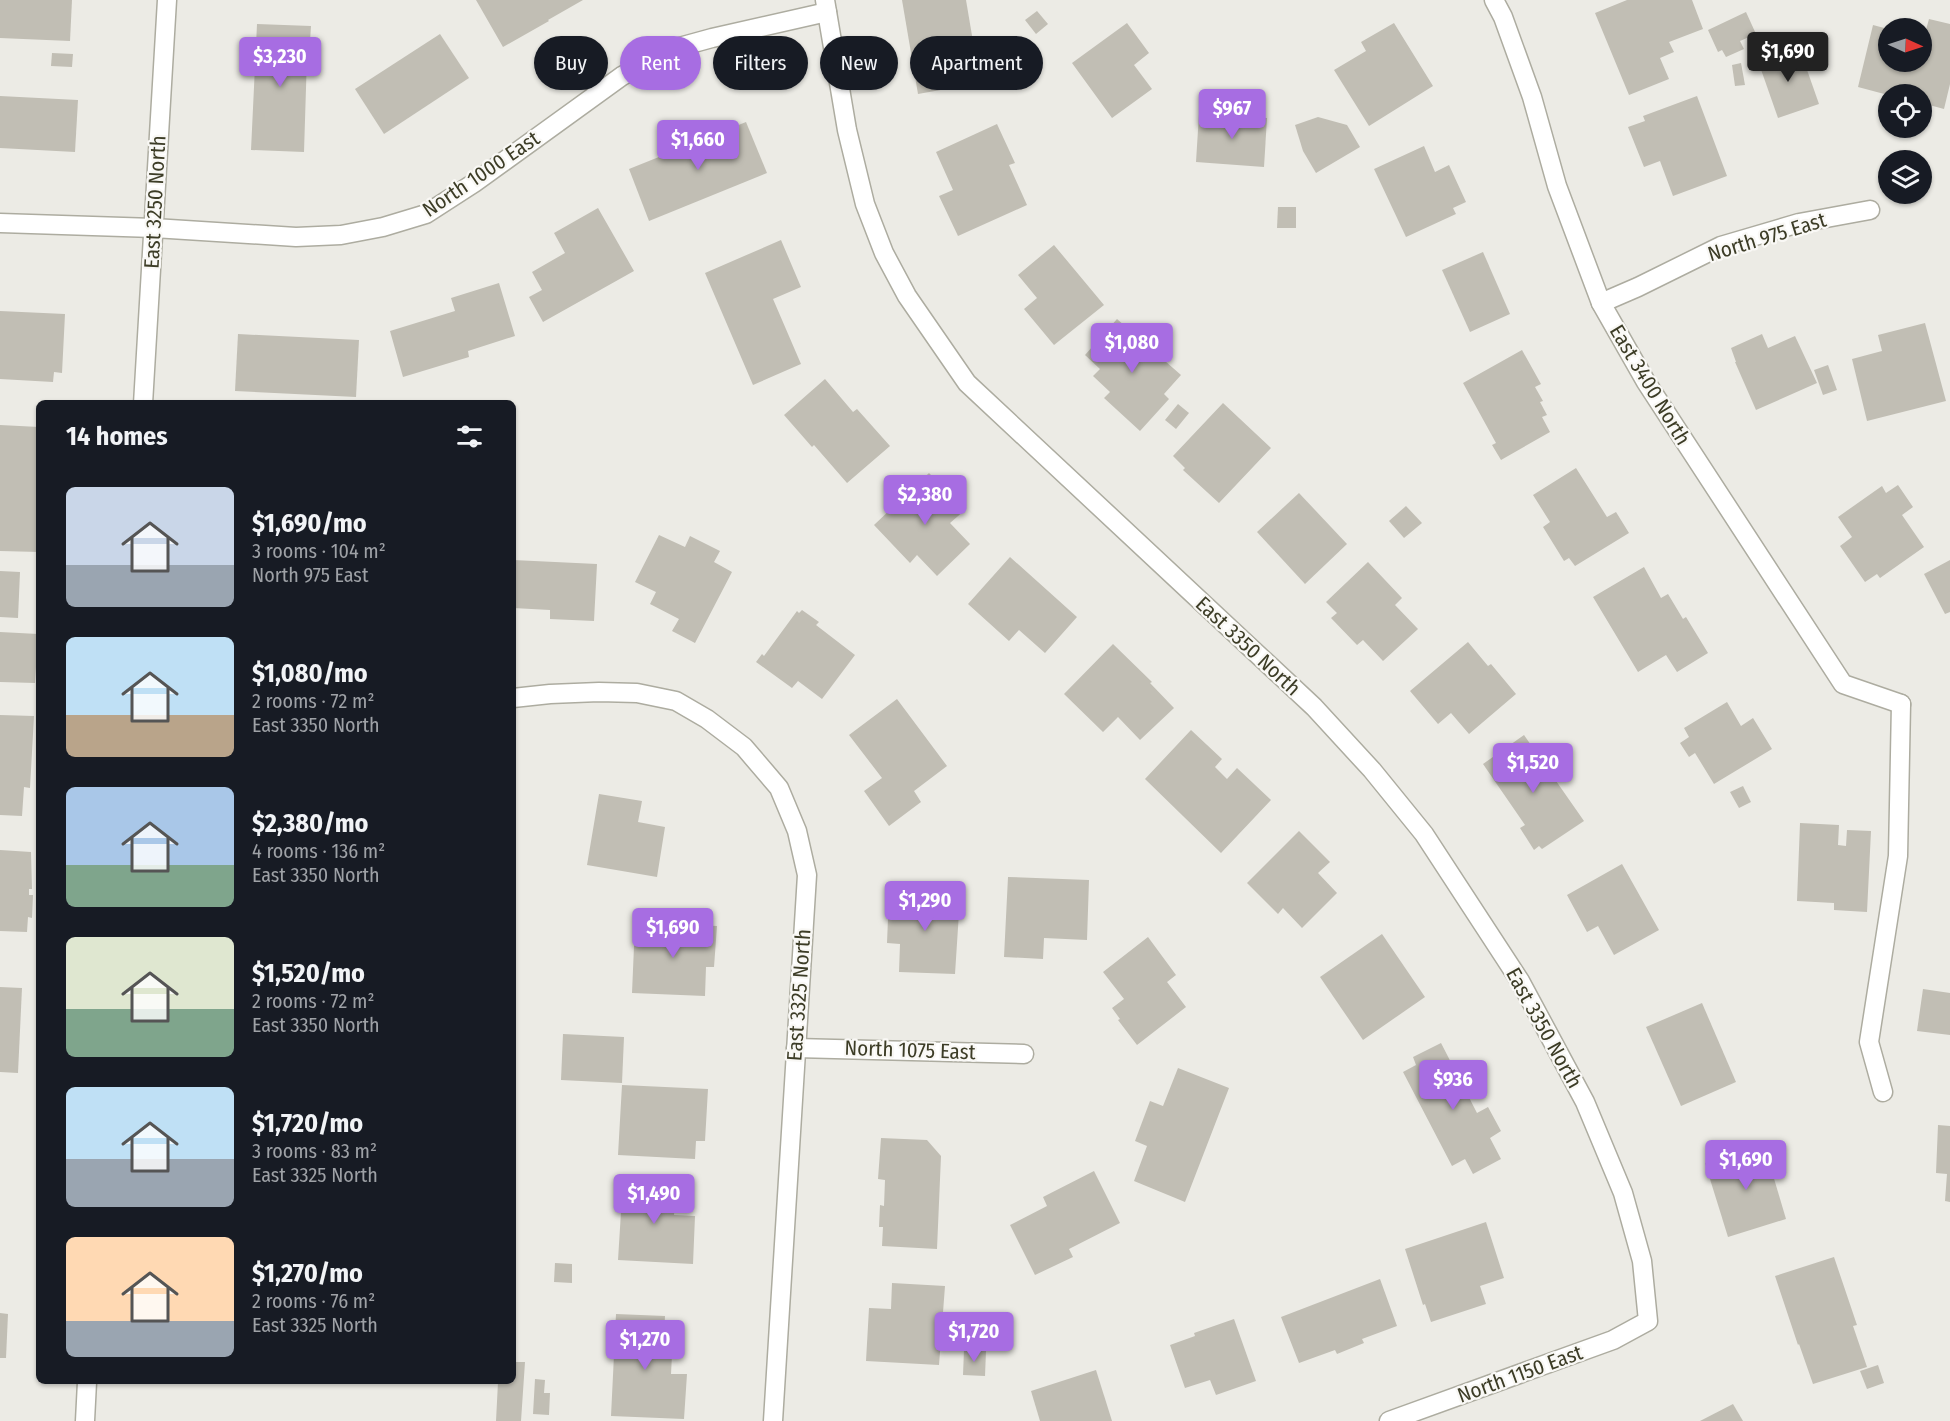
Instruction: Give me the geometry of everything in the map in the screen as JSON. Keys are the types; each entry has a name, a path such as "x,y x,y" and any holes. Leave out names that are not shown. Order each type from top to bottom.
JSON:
{"street":[{"name":"East 3250 North","path":"143,400 167,0"},
{"name":"East 3400 North","path":"1494,0 1503,17 1532,97 1557,186 1601,303 1646,382 1843,684 1901,704 1898,856 1869,1042 1883,1092"},
{"name":"North 1000 East","path":"0,223 154,228 296,237 330,235 383,227 426,214 474,183 622,76 672,50 826,6"},
{"name":"East 3350 North","path":"826,6 847,130 866,204 884,253 907,296 967,383 1314,707 1372,771 1424,834 1520,981 1585,1102 1623,1193 1642,1262 1648,1321"},
{"name":"North 975 East","path":"1601,303 1721,246 1800,223 1870,210"},
{"name":"East 3325 North","path":"516,698 599,692 637,693 676,701 707,719 744,747 779,788 797,831 807,875 773,1421"},
{"name":"North 1075 East","path":"796,1048 1024,1053"},
{"name":"North 1150 East","path":"1389,1421 1613,1340 1648,1321"},
{"path":"85,1421 87,1384"}],"building":[{"path":"0,0 72,0 70,41 0,38"},
{"path":"476,0 583,0 503,47"},
{"path":"902,0 966,0 972,36 910,36 910,47"},
{"path":"1627,0 1692,0 1703,29 1669,42 1674,52 1660,58 1669,79 1629,95 1595,13"},
{"path":"1037,11 1048,24 1036,34 1025,20"},
{"path":"1746,12 1756,34 1740,41 1744,49 1726,57 1722,50 1718,52 1708,30"},
{"path":"1932,20 1950,24 1950,84 1944,109 1932,106 1932,84 1878,84 1878,92 1858,87 1873,25 1878,26 1878,72 1932,72"},
{"path":"1127,23 1149,53 1134,65 1152,89 1112,118 1072,63"},
{"path":"1394,23 1433,86 1369,126 1334,70 1366,51 1361,42"},
{"path":"257,24 311,26 309,56 307,56 304,152 251,150"},
{"path":"440,34 469,78 384,134 355,89"},
{"path":"1799,47 1819,104 1778,118 1758,61"},
{"path":"52,53 73,54 72,67 51,66"},
{"path":"1741,63 1745,85 1735,86 1732,65"},
{"path":"917,90 941,90 918,94"},
{"path":"0,96 78,100 75,152 0,148"},
{"path":"1697,96 1727,176 1673,196 1660,161 1644,167 1628,127 1645,121 1643,116"},
{"path":"1199,114 1267,118 1264,167 1196,162"},
{"path":"1318,117 1347,125 1360,147 1316,173 1303,151 1295,125"},
{"path":"746,122 767,173 649,221 629,169"},
{"path":"997,124 1015,163 1009,165 1027,205 958,236 939,196 953,190 936,152"},
{"path":"1424,146 1435,172 1449,165 1466,202 1453,208 1456,214 1406,237 1374,169"},
{"path":"1278,207 1296,207 1296,228 1277,228"},
{"path":"598,208 634,271 543,322 529,297 542,290 532,272 565,253 554,233"},
{"path":"781,240 801,287 773,299 801,364 753,385 705,273"},
{"path":"1054,245 1104,305 1054,345 1024,309 1037,298 1018,275"},
{"path":"1483,252 1510,314 1470,332 1442,270"},
{"path":"499,283 515,336 468,351 469,357 403,377 390,331 455,311 451,298"},
{"path":"0,311 65,314 62,373 54,372 53,382 0,379"},
{"path":"1117,319 1181,375 1164,394 1169,399 1140,431 1104,398 1110,392 1093,376 1100,369 1085,355"},
{"path":"1925,323 1946,401 1867,421 1852,359 1882,351 1878,335"},
{"path":"238,334 359,340 356,397 235,391"},
{"path":"1762,334 1768,348 1795,336 1817,383 1756,410 1731,348"},
{"path":"1522,350 1541,384 1535,387 1543,401 1540,402 1547,415 1542,417 1550,432 1501,460 1492,445 1496,443 1463,383"},
{"path":"1828,365 1837,390 1823,395 1814,370"},
{"path":"825,379 853,412 857,409 890,446 847,483 784,415"},
{"path":"1223,403 1271,448 1219,503 1183,470 1185,468 1173,456"},
{"path":"1178,404 1189,413 1176,429 1165,420"},
{"path":"0,425 36,427 36,552 0,551"},
{"path":"1576,468 1607,517 1616,512 1629,533 1575,566 1569,558 1564,561 1543,527 1550,522 1533,495"},
{"path":"929,473 965,510 950,523 970,544 937,576 917,555 910,563 874,525"},
{"path":"1898,485 1913,507 1902,515 1924,547 1880,578 1877,574 1865,582 1840,546 1852,537 1838,517 1882,486 1886,493"},
{"path":"1299,493 1347,544 1305,584 1257,532"},
{"path":"1406,506 1422,523 1404,538 1389,521"},
{"path":"659,535 685,547 690,536 720,551 714,562 732,572 695,643 672,631 679,619 650,604 656,592 635,582"},
{"path":"1010,557 1077,617 1045,653 1019,630 1009,641 968,604"},
{"path":"516,560 597,564 594,621 550,619 550,610 516,608"},
{"path":"1950,560 1950,612 1945,614 1924,574"},
{"path":"1368,562 1402,598 1395,605 1418,629 1383,661 1363,640 1357,645 1331,618 1337,613 1326,602"},
{"path":"1644,567 1661,598 1668,594 1683,619 1686,617 1708,653 1677,672 1666,655 1638,672 1593,597"},
{"path":"0,571 20,572 18,618 0,617"},
{"path":"802,610 819,622 816,625 855,655 822,699 798,681 792,688 756,662 762,654 764,656 797,611 799,613"},
{"path":"0,632 36,634 35,683 0,682"},
{"path":"1468,642 1488,666 1491,664 1516,694 1469,734 1451,713 1438,724 1410,691"},
{"path":"1113,644 1152,682 1150,683 1174,708 1140,740 1118,717 1103,732 1064,694"},
{"path":"897,699 947,766 914,791 921,802 889,826 864,791 882,778 849,735"},
{"path":"1727,702 1741,726 1753,718 1772,749 1714,784 1695,753 1689,757 1680,743 1689,737 1684,728"},
{"path":"0,715 34,716 30,788 24,787 22,816 0,815"},
{"path":"1191,730 1222,759 1215,767 1227,779 1237,768 1271,800 1221,853 1145,779"},
{"path":"1524,735 1584,821 1542,849 1539,846 1534,850 1520,828 1525,825 1483,764"},
{"path":"1743,786 1751,802 1739,808 1730,792"},
{"path":"599,794 642,801 638,822 665,827 657,877 587,865"},
{"path":"1800,823 1839,825 1838,845 1846,846 1847,830 1871,831 1867,912 1834,910 1834,903 1797,901"},
{"path":"1299,831 1330,862 1318,873 1337,893 1302,928 1283,908 1278,914 1247,883"},
{"path":"0,850 31,852 32,889 29,889 29,895 33,895 32,918 28,917 27,932 0,931"},
{"path":"1622,864 1659,930 1614,955 1598,926 1587,932 1567,895"},
{"path":"1008,877 1089,880 1087,940 1044,938 1043,959 1004,957"},
{"path":"889,894 960,897 955,974 899,972 900,944 887,943"},
{"path":"635,923 717,926 714,967 706,967 705,996 632,993"},
{"path":"1382,934 1425,997 1363,1040 1320,977"},
{"path":"1148,937 1176,975 1167,982 1186,1007 1137,1045 1112,1008 1124,999 1103,972"},
{"path":"0,987 22,988 18,1073 0,1072"},
{"path":"1923,989 1950,993 1950,1035 1917,1031"},
{"path":"1702,1003 1736,1082 1681,1106 1646,1027"},
{"path":"563,1034 624,1037 622,1083 561,1080"},
{"path":"1441,1043 1477,1113 1488,1107 1501,1131 1490,1138 1501,1159 1473,1174 1465,1159 1452,1166 1403,1072 1416,1065 1413,1057"},
{"path":"1178,1068 1229,1088 1185,1202 1134,1181 1147,1146 1135,1141 1150,1101 1163,1106"},
{"path":"622,1085 708,1089 705,1141 696,1141 695,1159 618,1155"},
{"path":"1938,1125 1950,1126 1950,1202 1945,1201 1947,1174 1936,1173"},
{"path":"881,1138 927,1140 941,1156 937,1249 882,1246 883,1227 879,1227 880,1205 884,1206 885,1180 878,1179"},
{"path":"1764,1145 1786,1219 1728,1237 1705,1163"},
{"path":"1094,1171 1120,1223 1069,1249 1073,1257 1035,1275 1010,1225 1047,1206 1043,1197"},
{"path":"623,1180 676,1183 674,1215 695,1216 693,1264 618,1260"},
{"path":"1486,1222 1504,1278 1480,1286 1486,1304 1431,1322 1425,1304 1423,1305 1405,1249"},
{"path":"1834,1257 1857,1325 1853,1326 1867,1367 1813,1384 1775,1276"},
{"path":"555,1263 572,1264 572,1283 554,1282"},
{"path":"1380,1279 1397,1326 1362,1339 1364,1343 1337,1354 1335,1350 1299,1363 1281,1317"},
{"path":"892,1283 945,1286 939,1365 866,1361 869,1308 891,1309"},
{"path":"0,1313 8,1314 6,1358 0,1358"},
{"path":"616,1314 665,1316 663,1355 672,1355 671,1374 687,1374 684,1419 611,1416"},
{"path":"1234,1319 1256,1381 1216,1395 1210,1380 1185,1388 1170,1345 1195,1336 1194,1333"},
{"path":"964,1350 986,1351 985,1376 963,1375"},
{"path":"516,1362 525,1362 521,1421 496,1421 498,1384 516,1384"},
{"path":"1878,1365 1884,1383 1867,1389 1860,1371"},
{"path":"1096,1370 1112,1421 1040,1421 1031,1391"},
{"path":"535,1379 545,1380 544,1393 550,1393 549,1415 533,1414"},
{"path":"1733,1404 1743,1421 1700,1421"}]}
